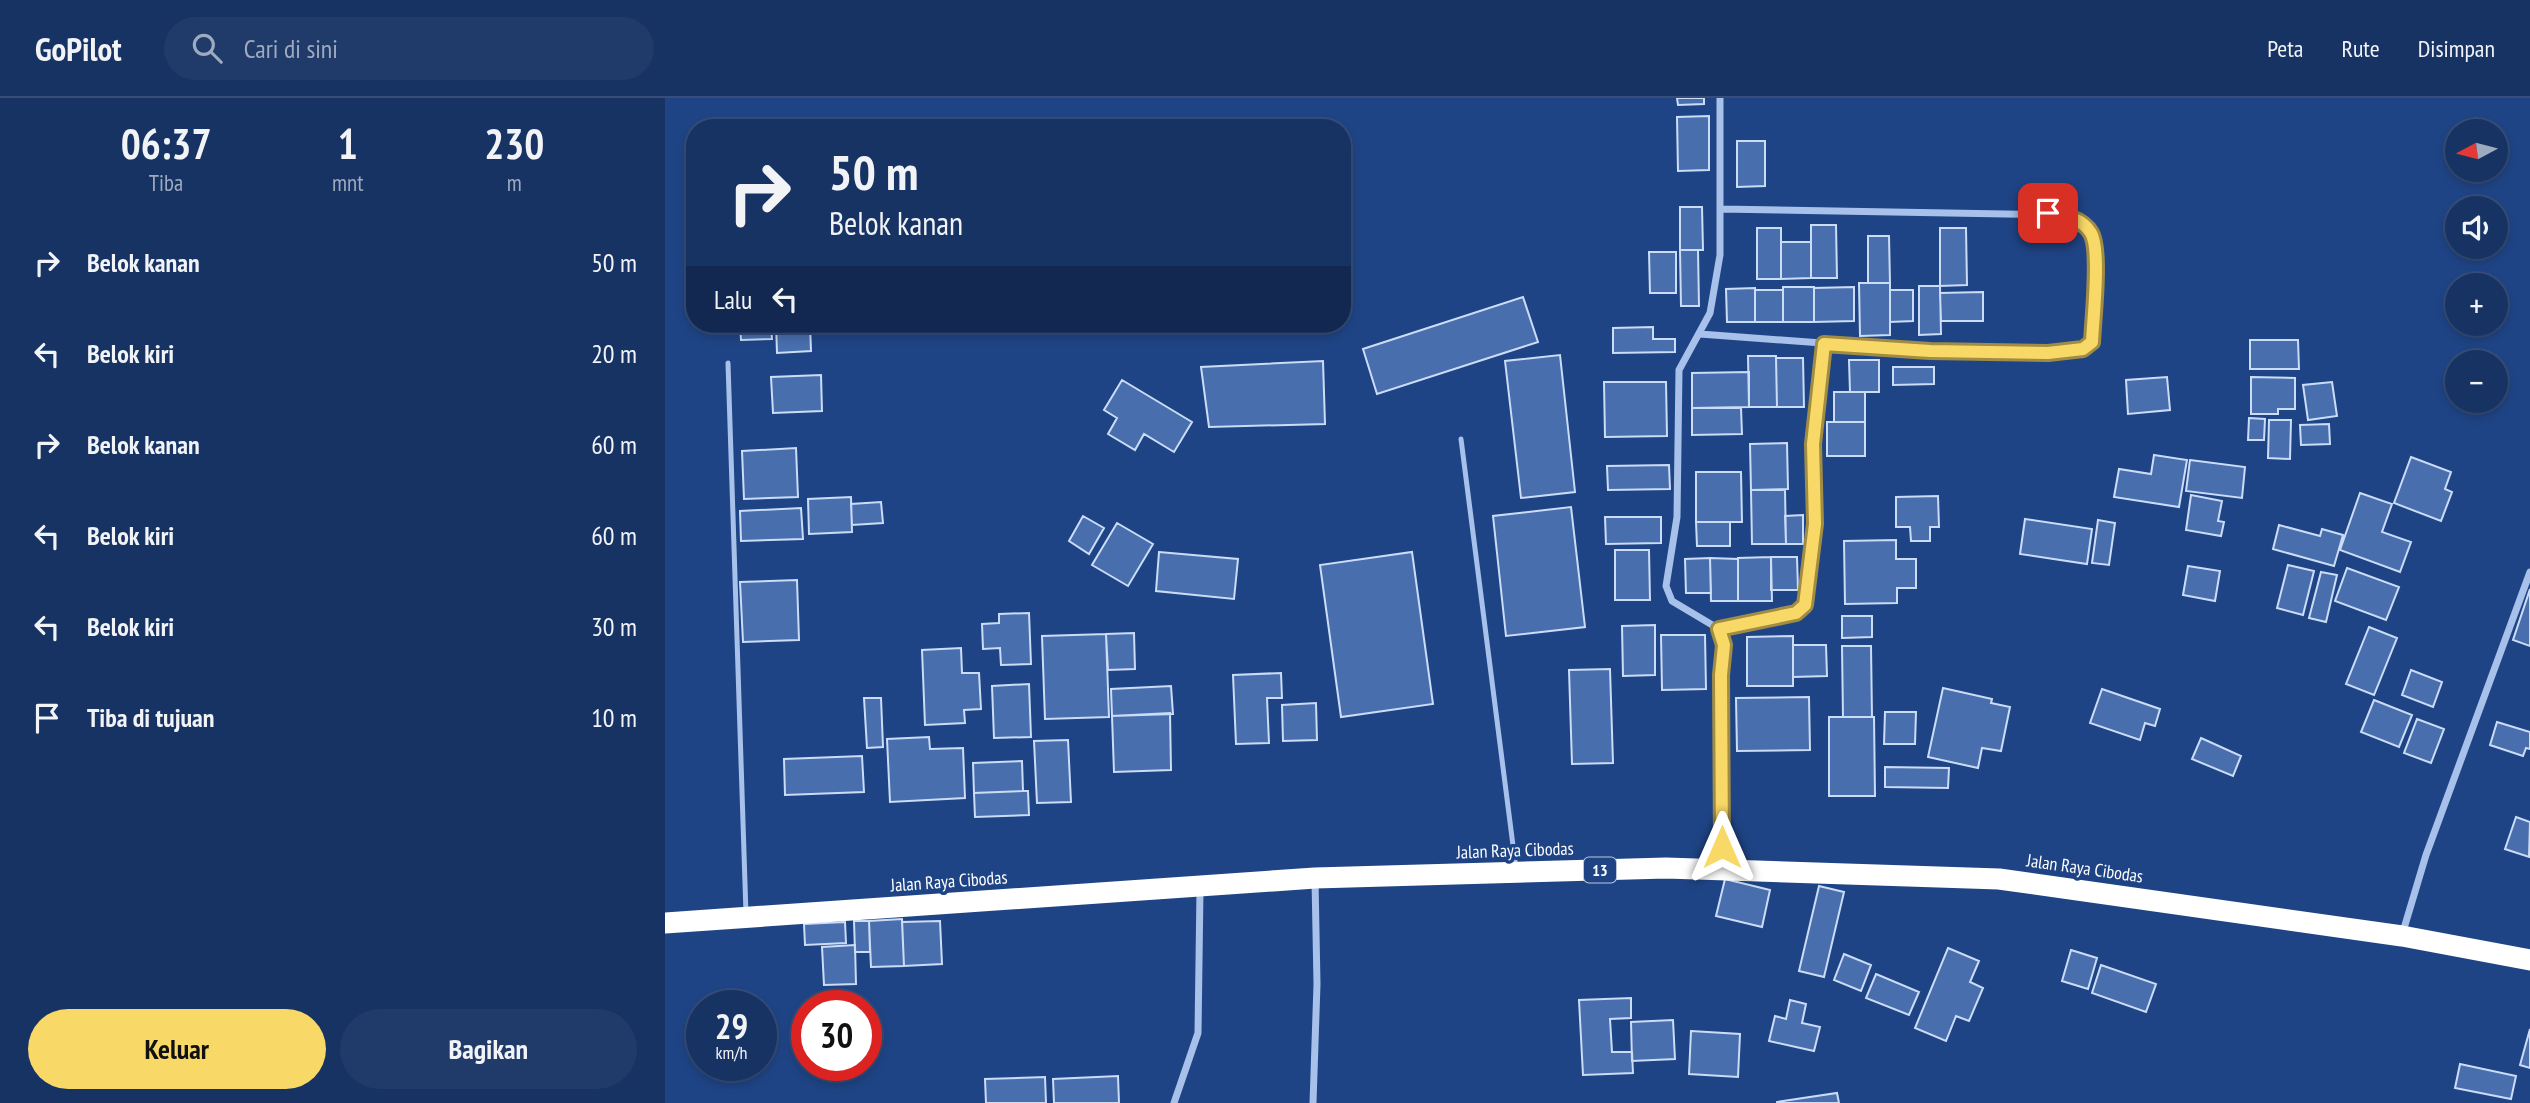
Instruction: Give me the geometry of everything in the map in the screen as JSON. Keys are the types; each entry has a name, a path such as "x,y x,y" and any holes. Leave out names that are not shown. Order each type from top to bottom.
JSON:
{"highway":[{"name":"Jalan Raya Cibodas","path":"665,923 1315,878 1666,868 1999,879 2402,936 2530,960"}],"street":[{"path":"1720,98 1720,255 1710,313 1679,370 1677,517 1666,586 1672,601 1719,629 1724,645 1721,675 1722,870"},
{"path":"1700,334 1930,351 2048,353 2083,349 2092,342 2096,251 2092,234 2081,222 2065,215 1720,209"},
{"path":"1719,629 1796,613 1805,605 1815,524 1813,444 1824,344"},
{"path":"2402,936 2426,855 2530,572"},
{"path":"1313,1103 1317,984 1315,878"},
{"path":"1174,1103 1198,1033 1200,886"}],"lane":[{"path":"728,363 746,917"},
{"path":"1461,439 1517,872"}],"building":[{"path":"1677,98 1704,98 1704,104 1678,105"},
{"path":"1709,116 1709,170 1678,171 1677,117"},
{"path":"1737,141 1765,141 1765,186 1737,187"},
{"path":"1680,207 1702,207 1703,250 1680,250"},
{"path":"1811,225 1836,225 1837,278 1811,278"},
{"path":"1757,228 1781,228 1781,279 1757,279"},
{"path":"1940,228 1966,228 1967,285 1940,286"},
{"path":"1868,236 1889,236 1890,283 1868,283"},
{"path":"1781,242 1811,242 1811,278 1781,279"},
{"path":"1680,250 1698,250 1699,306 1681,306"},
{"path":"1649,252 1676,252 1676,293 1650,293"},
{"path":"1859,283 1890,283 1890,335 1860,336"},
{"path":"1919,286 1940,286 1941,334 1919,335"},
{"path":"1783,287 1814,287 1814,322 1783,322"},
{"path":"1854,287 1854,321 1814,322 1814,288"},
{"path":"1755,288 1755,322 1727,322 1726,289"},
{"path":"1755,290 1783,290 1783,322 1755,322"},
{"path":"1890,290 1913,290 1913,321 1890,322"},
{"path":"1983,292 1983,321 1941,321 1940,293"},
{"path":"1523,297 1538,342 1377,394 1363,349"},
{"path":"1653,327 1653,339 1675,339 1675,352 1613,353 1613,328"},
{"path":"741,333 772,333 772,339 741,340"},
{"path":"776,333 810,333 811,351 777,353"},
{"path":"2250,340 2298,340 2299,369 2250,369"},
{"path":"1560,355 1575,492 1521,498 1505,361"},
{"path":"1748,356 1776,356 1777,407 1749,407"},
{"path":"1776,358 1803,358 1804,407 1777,407"},
{"path":"1849,360 1879,360 1879,392 1850,392"},
{"path":"1323,361 1325,424 1209,427 1201,367"},
{"path":"1893,367 1934,367 1934,384 1893,385"},
{"path":"1749,372 1749,407 1692,408 1692,373"},
{"path":"821,375 822,411 773,413 771,377"},
{"path":"2167,377 2170,410 2128,414 2126,380"},
{"path":"2251,377 2295,378 2295,409 2278,409 2278,414 2251,414"},
{"path":"1122,380 1192,422 1174,452 1144,434 1135,450 1108,434 1117,418 1104,410"},
{"path":"1604,382 1666,382 1667,436 1605,437"},
{"path":"2332,382 2337,416 2308,420 2303,385"},
{"path":"1834,392 1865,392 1865,422 1834,422"},
{"path":"1692,408 1741,408 1742,434 1692,435"},
{"path":"2249,418 2265,419 2264,440 2248,440"},
{"path":"2269,420 2291,420 2290,459 2268,458"},
{"path":"1827,422 1865,422 1865,456 1827,456"},
{"path":"2329,424 2330,444 2301,445 2300,425"},
{"path":"1787,443 1788,489 1751,490 1750,444"},
{"path":"796,448 798,497 744,499 742,451"},
{"path":"2154,455 2187,460 2179,507 2114,497 2119,469 2151,474"},
{"path":"2411,457 2451,472 2445,489 2452,492 2441,521 2394,503"},
{"path":"2190,460 2245,467 2242,498 2186,491"},
{"path":"1669,465 1670,489 1608,490 1607,466"},
{"path":"1696,472 1741,472 1742,522 1696,522"},
{"path":"1751,490 1785,490 1786,544 1752,544"},
{"path":"2360,493 2392,504 2382,532 2411,542 2400,572 2340,550"},
{"path":"2191,495 2222,501 2218,521 2224,522 2221,536 2186,530"},
{"path":"1938,496 1939,527 1930,527 1930,541 1911,541 1910,527 1896,527 1896,497"},
{"path":"851,497 852,532 809,534 808,499"},
{"path":"881,502 883,523 852,525 851,504"},
{"path":"1571,507 1585,627 1506,636 1493,516"},
{"path":"801,508 803,539 741,541 740,511"},
{"path":"1803,515 1803,544 1786,544 1785,516"},
{"path":"1083,516 1104,528 1089,554 1069,541"},
{"path":"1605,517 1661,517 1661,543 1606,544"},
{"path":"2025,519 2092,529 2087,564 2020,554"},
{"path":"2098,520 2115,523 2109,565 2092,563"},
{"path":"1696,522 1730,522 1730,546 1697,546"},
{"path":"1117,523 1153,544 1128,586 1092,565"},
{"path":"2279,525 2320,536 2322,529 2343,535 2334,566 2273,549"},
{"path":"1896,540 1896,559 1916,559 1916,588 1897,588 1897,603 1845,604 1844,541"},
{"path":"1615,550 1649,550 1650,600 1615,600"},
{"path":"1159,552 1238,559 1234,599 1156,591"},
{"path":"1412,552 1433,704 1341,717 1320,565"},
{"path":"1771,557 1797,557 1798,590 1771,590"},
{"path":"1771,557 1772,601 1738,601 1738,558"},
{"path":"1710,558 1738,559 1738,601 1711,601"},
{"path":"1710,558 1711,593 1686,593 1685,559"},
{"path":"2288,565 2314,571 2303,615 2277,608"},
{"path":"2188,566 2220,571 2215,601 2183,595"},
{"path":"2347,568 2399,587 2386,620 2335,601"},
{"path":"2321,572 2337,575 2326,622 2309,618"},
{"path":"797,580 799,640 743,642 740,582"},
{"path":"2530,589 2530,646 2513,640"},
{"path":"1029,613 1031,664 1001,665 1000,648 983,649 982,624 999,623 999,614"},
{"path":"1842,616 1872,616 1872,637 1842,638"},
{"path":"1655,625 1655,675 1623,676 1622,626"},
{"path":"2369,627 2397,638 2374,695 2346,684"},
{"path":"1134,633 1135,669 1108,670 1106,634"},
{"path":"1106,634 1109,717 1045,719 1042,636"},
{"path":"1661,635 1705,635 1706,689 1662,690"},
{"path":"1793,636 1793,686 1747,686 1747,637"},
{"path":"1793,645 1826,645 1827,676 1793,677"},
{"path":"1842,646 1871,646 1872,717 1843,717"},
{"path":"961,648 962,673 979,673 981,709 964,710 965,723 925,725 922,650"},
{"path":"1610,669 1613,763 1572,764 1569,670"},
{"path":"2411,670 2442,682 2433,707 2402,695"},
{"path":"1281,673 1282,698 1267,698 1269,743 1236,744 1233,675"},
{"path":"1029,684 1031,737 994,738 992,686"},
{"path":"1171,686 1173,714 1112,716 1111,689"},
{"path":"1943,688 1992,699 1991,703 2010,707 2001,751 1982,748 1978,768 1928,757"},
{"path":"2102,689 2160,709 2155,726 2145,723 2140,740 2090,723"},
{"path":"1809,697 1810,750 1737,751 1736,698"},
{"path":"864,698 881,698 883,747 867,748"},
{"path":"2374,700 2412,715 2399,747 2361,732"},
{"path":"1316,703 1317,740 1283,741 1282,705"},
{"path":"1885,712 1916,712 1915,744 1884,744"},
{"path":"1170,713 1171,770 1114,772 1112,716"},
{"path":"1829,717 1874,717 1875,796 1829,796"},
{"path":"2417,719 2444,729 2431,763 2404,753"},
{"path":"2497,722 2530,732 2530,749 2526,748 2523,756 2490,745"},
{"path":"929,737 930,749 963,748 965,798 890,802 887,739"},
{"path":"2201,738 2241,756 2233,776 2192,759"},
{"path":"1068,740 1071,802 1037,803 1034,741"},
{"path":"862,756 864,792 785,795 784,759"},
{"path":"1022,761 1023,791 974,793 973,763"},
{"path":"1885,767 1949,768 1948,788 1885,787"},
{"path":"1028,791 1029,815 975,817 974,793"},
{"path":"2516,817 2530,822 2529,857 2505,849"},
{"path":"1725,879 1770,890 1762,927 1716,916"},
{"path":"1819,886 1844,892 1824,977 1799,971"},
{"path":"902,919 904,966 871,967 869,921"},
{"path":"854,921 869,921 870,952 855,952"},
{"path":"940,921 942,964 904,966 902,922"},
{"path":"845,922 846,943 805,945 804,924"},
{"path":"855,945 856,984 824,985 822,947"},
{"path":"1948,948 1979,961 1970,982 1983,988 1969,1021 1956,1016 1946,1041 1915,1028"},
{"path":"2071,950 2097,958 2088,989 2062,981"},
{"path":"1844,954 1871,965 1861,991 1834,980"},
{"path":"2101,965 2156,984 2146,1012 2092,993"},
{"path":"1876,974 1919,992 1909,1015 1866,998"},
{"path":"1631,998 1631,1018 1610,1019 1612,1052 1632,1052 1633,1073 1583,1075 1579,1000"},
{"path":"1790,1000 1806,1004 1802,1023 1820,1027 1814,1051 1769,1041 1775,1016 1786,1019"},
{"path":"1673,1020 1675,1059 1632,1061 1631,1022"},
{"path":"2530,1029 2530,1068 2520,1065"},
{"path":"1691,1031 1740,1034 1738,1077 1689,1074"},
{"path":"2460,1064 2516,1076 2511,1099 2455,1088"},
{"path":"1118,1076 1119,1103 1054,1103 1053,1079"},
{"path":"1045,1077 1046,1103 986,1103 985,1079"},
{"path":"1837,1093 1839,1103 1777,1103 1777,1102"}],"route":[{"path":"1722,847 1721,675 1724,645 1719,629 1796,613 1805,605 1815,524 1813,444 1824,344 1930,351 2048,353 2083,349 2092,342 2096,251 2092,234 2081,222 2065,215 2048,213"}]}
